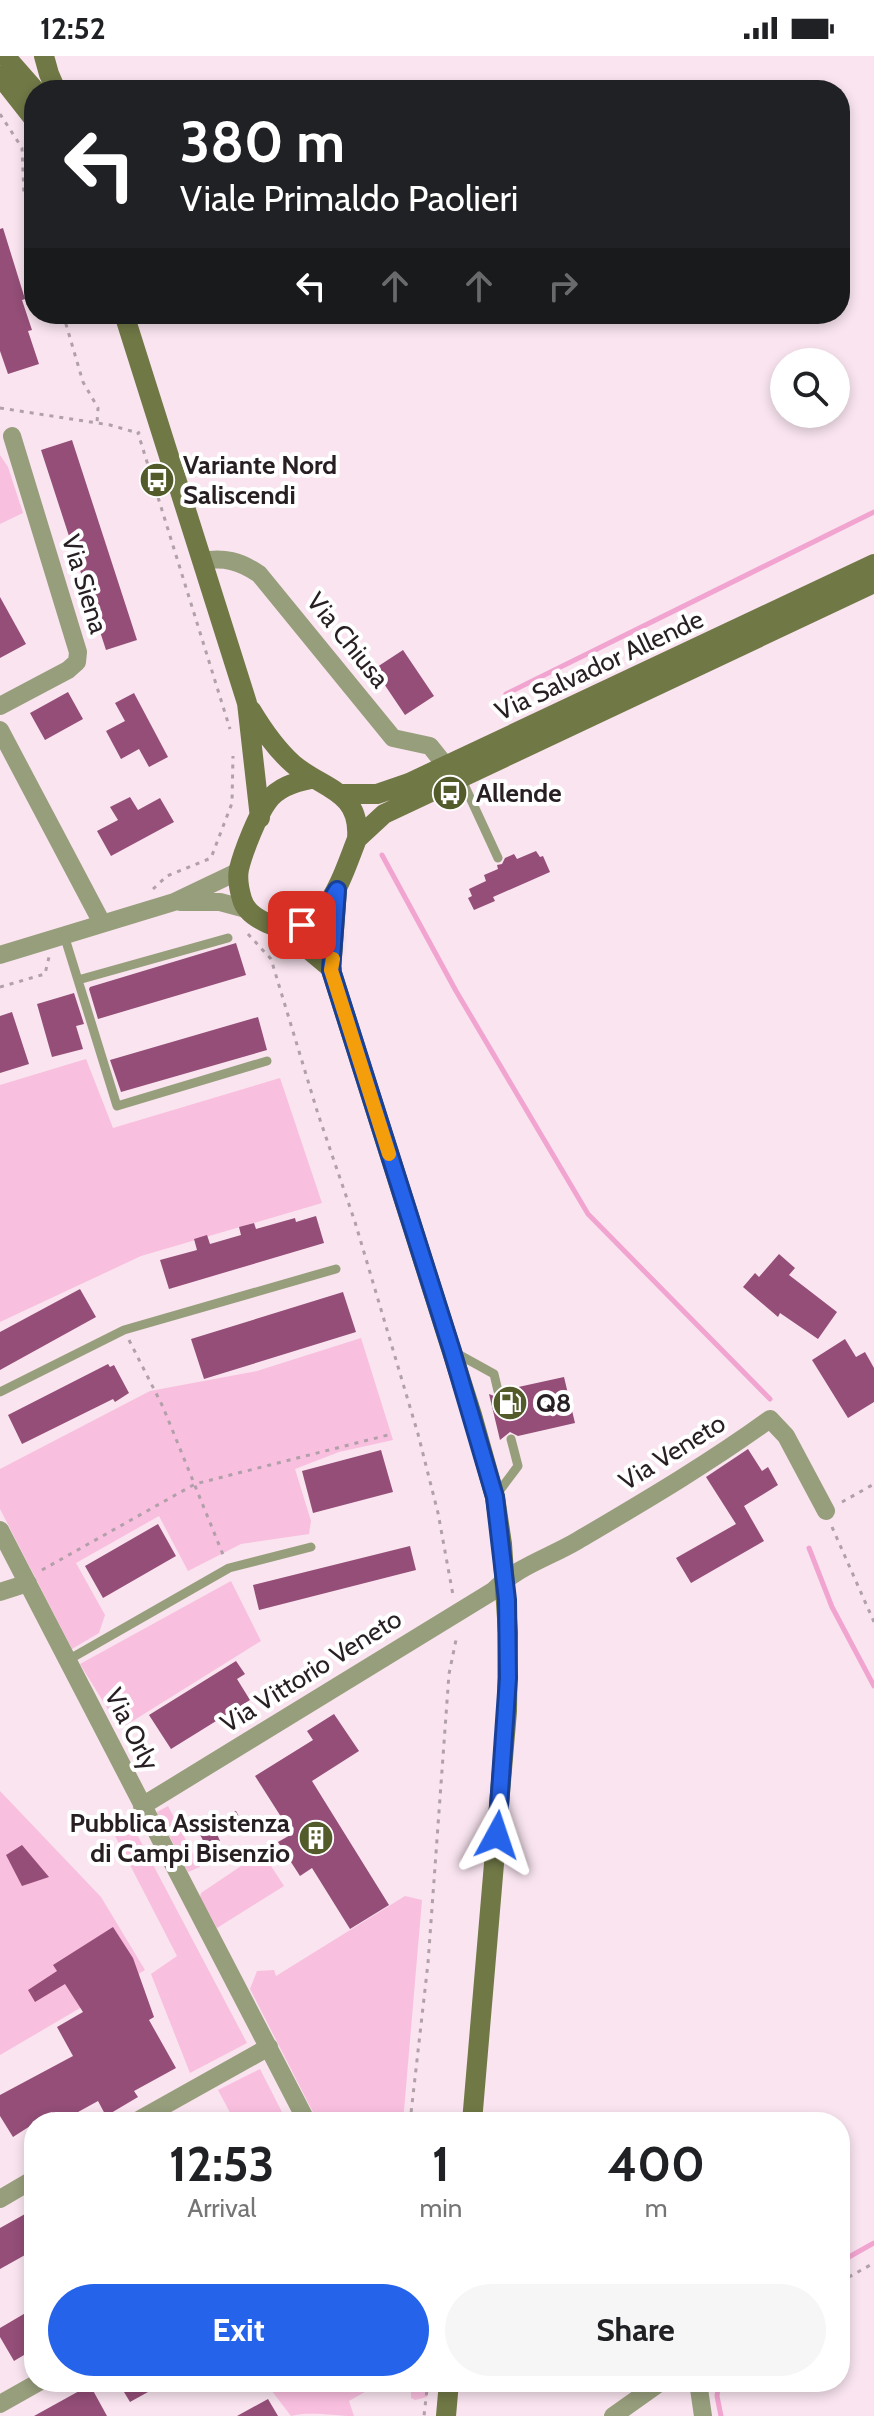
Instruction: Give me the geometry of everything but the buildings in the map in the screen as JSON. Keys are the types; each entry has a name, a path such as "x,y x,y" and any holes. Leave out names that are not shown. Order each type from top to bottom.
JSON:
{"main road":[{"path":"5,56 26,80"},
{"path":"44,56 52,80"},
{"path":"0,76 24,106"},
{"path":"127,324 247,703 260,818"},
{"name":"Via Salvador Allende","path":"357,839 384,814 454,772 874,564"},
{"name":"Via Salvador Allende","path":"341,794 377,794 454,772 874,583"},
{"path":"247,703 272,742 311,779 341,794 354,814 357,839 337,890 319,915 302,925 283,928"},
{"path":"311,779 294,783 268,801 239,871 239,887 244,919 260,920 283,928 332,969"},
{"path":"337,890 332,969 495,1497 505,1579 507,1711 473,2112"},
{"path":"446,2416 448,2392"}],"street":[{"name":"Via Siena","path":"0,706 68,670 77,662 78,652 12,436"},
{"name":"Via Chiusa","path":"202,561 219,558 233,561 259,574 393,738 430,746 454,772"},
{"path":"0,730 102,923"},
{"path":"0,955 66,943 102,923 174,902 239,871"},
{"path":"174,902 220,902 244,919"},
{"name":"Via Veneto","path":"505,1579 519,1568 567,1547 712,1461 770,1419 786,1436 826,1511"},
{"name":"Via Orly","path":"0,1530 302,2112"},
{"name":"Via Vittorio Veneto","path":"142,1806 493,1591 505,1579"},
{"path":"0,1592 28,1583"},
{"path":"153,2112 269,2047"},
{"path":"0,2199 24,2185"},
{"path":"0,2404 24,2390"},
{"path":"613,2416 647,2392"},
{"path":"699,2392 703,2416"}],"lane":[{"path":"454,772 498,858"},
{"path":"78,980 228,938"},
{"path":"66,943 117,1106 267,1061"},
{"path":"0,1392 124,1330 336,1269"},
{"path":"452,1351 494,1374 498,1391"},
{"path":"495,1497 518,1466 511,1439"},
{"path":"68,1660 229,1568 311,1547"}],"path":[{"path":"0,114 22,148 24,194"},
{"path":"66,324 83,382 98,408 97,423"},
{"path":"0,408 97,423 138,433 159,427"},
{"path":"138,433 233,740"},
{"path":"151,892 167,876 211,858 232,803 233,756"},
{"path":"244,919 271,959 355,1222 435,1499 458,1623 449,1674 428,1963 411,2112"},
{"path":"0,987 45,974 49,956 66,943"},
{"path":"124,1330 163,1407 229,1568"},
{"path":"28,1583 34,1574 195,1484 388,1435"},
{"path":"874,1484 826,1511 874,1622"},
{"path":"850,2276 874,2263"},
{"path":"424,2416 427,2392"}],"shaded area":[{"path":"0,455 8,467 23,513 0,524"},
{"path":"86,1059 113,1128 280,1078 322,1203 141,1256 0,1322 0,1085"},
{"path":"361,1338 393,1440 339,1452 295,1469 311,1521 309,1534 241,1544 188,1571 159,1516 76,1563 105,1615 99,1633 72,1649 0,1509 0,1469 150,1391 257,1371"},
{"path":"231,1581 261,1641 120,1729 80,1664"},
{"path":"0,1791 101,1897 145,1970 0,2055"},
{"path":"168,1806 200,1867 188,1872 157,1812"},
{"path":"131,1823 247,2043 190,2073 151,1974 177,1956 114,1834"},
{"path":"262,1852 284,1886 217,1928 200,1897 201,1893"},
{"path":"405,1896 422,1900 404,2112 313,2112 250,1989 257,1971 274,1970 276,1976"},
{"path":"260,2069 282,2112 230,2112 218,2090"},
{"path":"273,2392 365,2392 349,2401 354,2416 291,2416"},
{"path":"411,2392 428,2392 427,2397 411,2398"}],"waterway":[{"path":"506,694 874,512"},
{"path":"382,855 456,991 588,1214 770,1399"},
{"path":"809,1548 832,1607 874,1686"},
{"path":"850,2256 874,2243"},
{"path":"718,2392 721,2416"}],"slow traffic":[{"path":"333,959 331,970 389,1154"}],"place":[{"name":"Variante Nord Saliscendi","path":"157,480"},
{"name":"Allende","path":"450,793"},
{"name":"Q8","path":"510,1403"},
{"name":"Pubblica Assistenza di Campi Bisenzio","path":"316,1838"}],"route":[{"path":"302,925 325,910 337,890 331,970 495,1497 502,1544 508,1633 507,1711 497,1835"}]}
